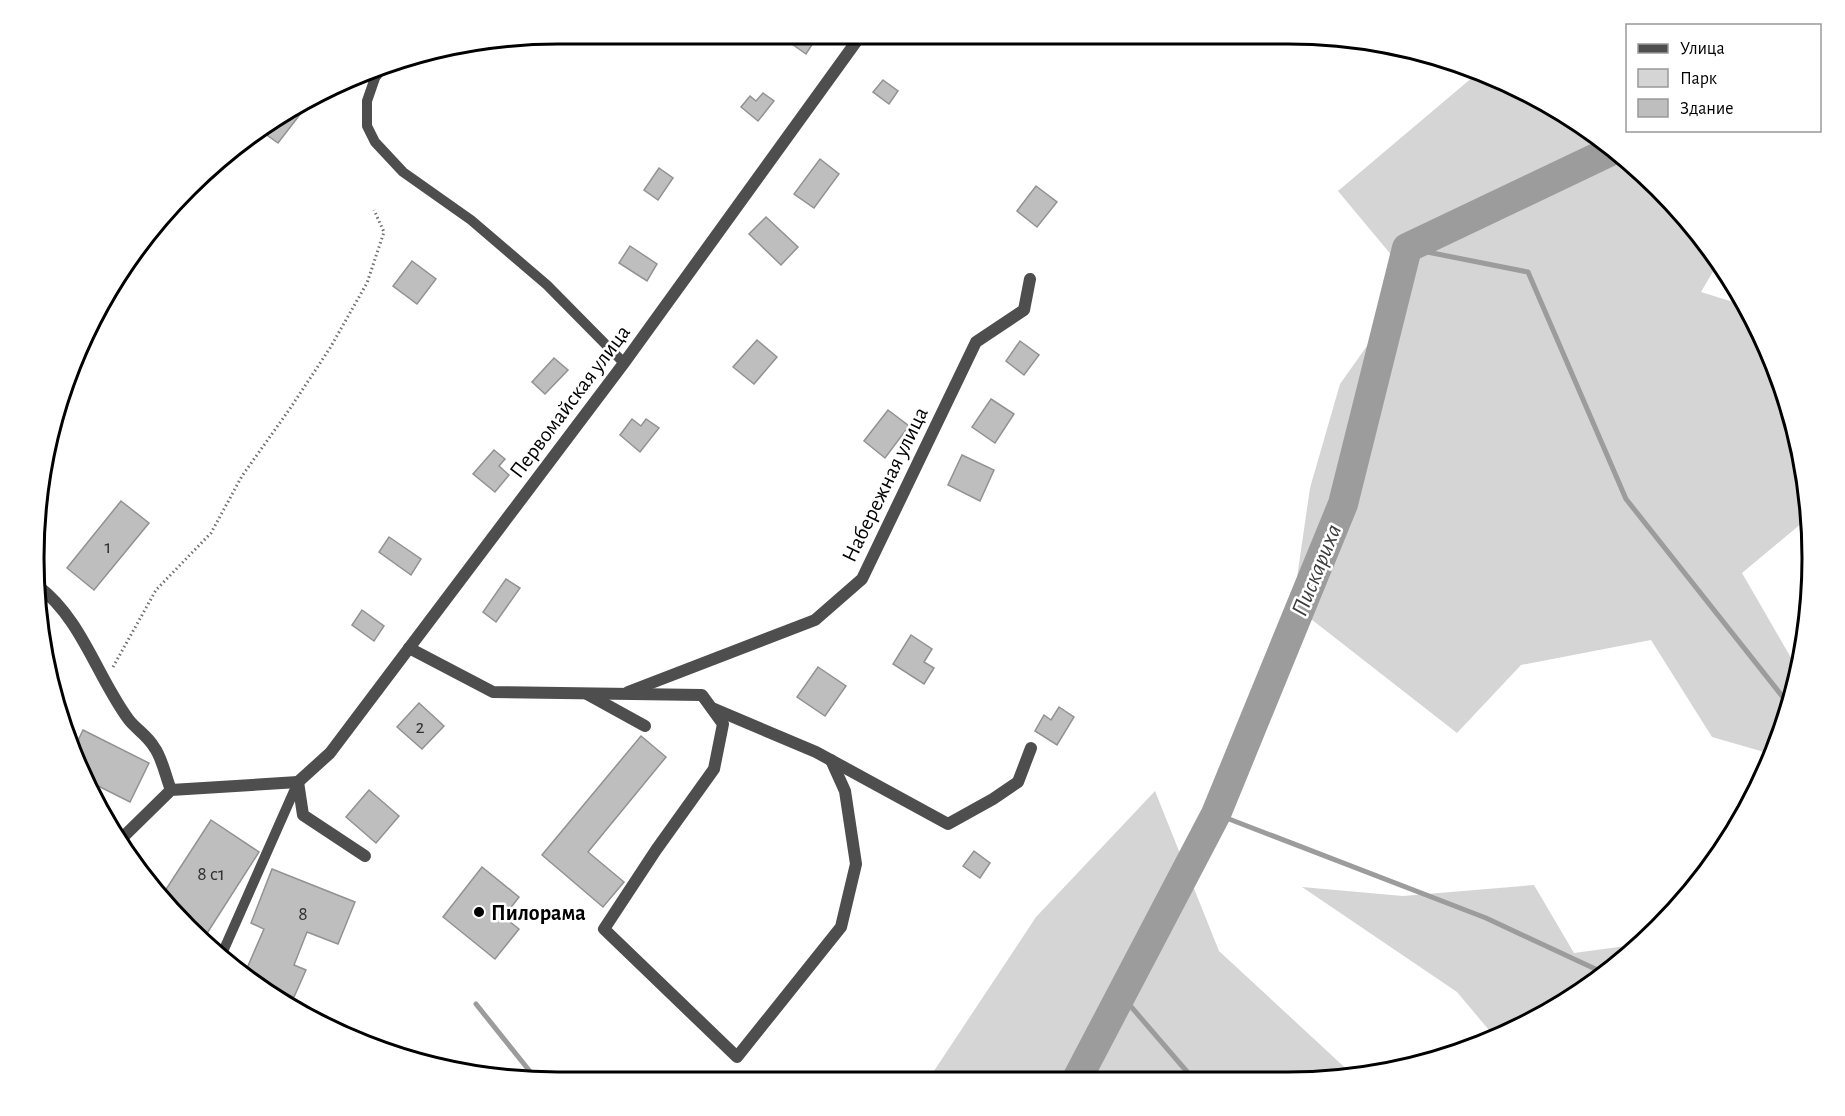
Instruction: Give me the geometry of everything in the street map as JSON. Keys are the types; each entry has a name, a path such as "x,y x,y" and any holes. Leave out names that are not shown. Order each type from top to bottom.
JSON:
{"street":[{"name":"Первомайская улица","path":"298,782 330,753 624,363 854,44"},
{"name":"Набережная улица","path":"621,694 815,620 862,579 976,342 1024,310 1030,279"},
{"path":"45,591 81,636 104,682 129,720 155,747 171,790"},
{"path":"409,648 493,692 702,695 723,724 714,769 656,850 604,929 737,1057 840,927 856,864 845,791 831,760"},
{"path":"586,694 645,726"},
{"path":"711,707 831,760 948,824 1018,782 1031,748"},
{"path":"125,835 171,790 298,782 303,815 365,856"}],"lane":[{"path":"375,78 367,101 367,126 375,142 403,172 471,220 547,285 624,363"},
{"path":"224,949 298,782"}],"path":[{"path":"104,682 156,590 211,534 242,476 324,357 367,284 384,232 374,210"}],"green space":[{"path":"1471,78 1544,112 1600,150 1651,194 1695,245 1714,270 1701,292 1734,302 1762,361 1784,425 1797,491 1800,525 1742,573 1792,659 1784,691 1763,752 1712,737 1651,640 1521,665 1457,733 1293,605 1310,488 1340,384 1413,281 1338,191"},
{"path":"1155,791 1219,951 1346,1069 1287,1072 933,1072 1036,917"},
{"path":"1534,885 1574,953 1624,946 1573,986 1544,1004 1489,1031 1457,992 1302,887 1403,896"}],"building":[{"path":"792,44 812,44 806,54"},
{"path":"883,80 898,91 889,104 873,92"},
{"path":"763,93 774,101 758,121 741,107 750,96 756,101"},
{"path":"302,111 278,143 266,134"},
{"path":"820,159 839,174 814,208 794,194"},
{"path":"659,168 673,178 658,200 644,190"},
{"path":"1036,186 1057,202 1037,227 1017,211"},
{"path":"766,217 798,247 781,265 749,234"},
{"path":"630,246 657,264 647,281 619,263"},
{"path":"412,261 436,279 417,304 393,286"},
{"path":"757,340 777,357 754,384 733,367"},
{"path":"1020,341 1039,355 1024,375 1006,361"},
{"path":"554,358 568,370 545,394 532,382"},
{"path":"991,399 1014,414 995,443 972,427"},
{"path":"888,410 909,426 885,458 864,441"},
{"path":"632,419 641,426 646,419 659,428 640,452 620,435"},
{"path":"494,450 505,459 499,466 509,475 495,492 473,474"},
{"path":"962,455 994,470 980,501 948,485"},
{"path":"121,501 149,523 94,590 67,568"},
{"path":"389,537 421,559 411,575 379,552"},
{"path":"506,579 520,588 496,622 483,612"},
{"path":"362,610 384,626 374,641 352,625"},
{"path":"911,635 932,649 924,662 934,668 924,684 893,664"},
{"path":"818,667 846,686 825,716 797,697"},
{"path":"419,703 444,726 422,749 397,727"},
{"path":"1059,707 1074,717 1057,745 1035,731 1044,715 1051,720"},
{"path":"83,730 149,763 130,802 97,785 78,741"},
{"path":"641,736 666,757 588,852 624,882 603,907 542,855"},
{"path":"369,790 399,816 376,843 346,817"},
{"path":"211,820 259,852 207,934 165,890"},
{"path":"974,851 990,863 980,878 963,866"},
{"name":"Пилорама","path":"482,867 519,897 509,910 515,915 509,921 519,929 495,959 443,917"},
{"path":"272,869 355,902 338,944 307,932 294,965 306,970 294,997 272,986 247,968 264,929 251,923"}],"waterway":[{"name":"Пискариха","path":"1081,1072 1216,814 1343,504 1407,248 1605,154"},
{"path":"1407,248 1528,272 1626,499 1782,696"},
{"path":"1216,814 1486,918 1596,969"},
{"path":"1121,995 1187,1072"},
{"path":"476,1004 530,1071"}],"place":[{"name":"Пилорама","path":"479,912"}]}
